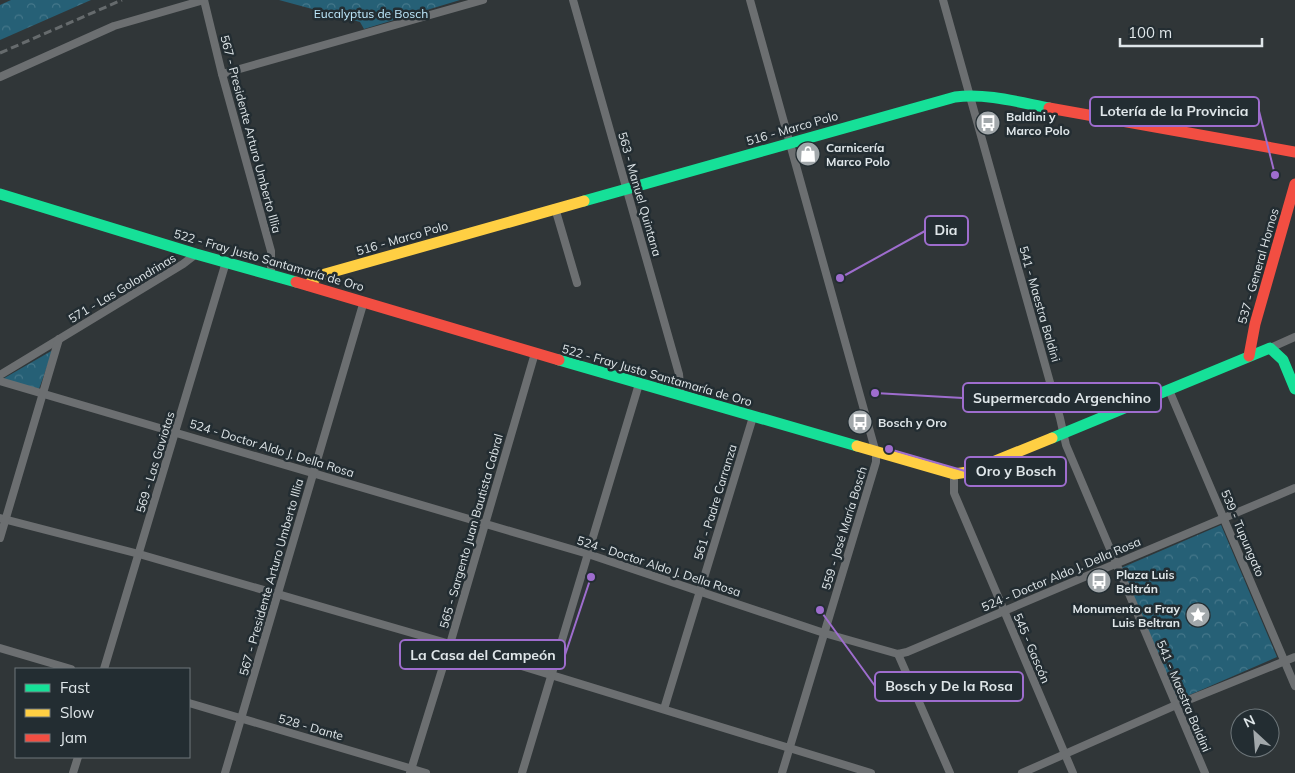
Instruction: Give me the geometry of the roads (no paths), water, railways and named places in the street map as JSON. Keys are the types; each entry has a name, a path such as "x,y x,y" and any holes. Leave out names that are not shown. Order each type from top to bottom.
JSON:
{"street":[{"path":"0,77 114,26 204,0"},
{"name":"567 - Presidente Arturo Umberto Illia","path":"204,0 222,74 271,251 271,275"},
{"path":"222,74 483,0"},
{"name":"563 - Manuel Quintana","path":"573,0 679,374 681,396"},
{"name":"559 - José María Bosch","path":"750,0 876,452 876,462 782,773"},
{"name":"541 - Maestra Baldini","path":"943,0 1058,408 1066,445 1205,773"},
{"name":"516 - Marco Polo","path":"308,285 318,276 555,208 955,97 969,95 1295,152"},
{"name":"537 - General Hornos","path":"1249,356 1255,324 1295,184"},
{"name":"522 - Fray Justo Santamaría de Oro","path":"0,194 196,254 364,301 639,384 954,474 968,472 1063,434 1295,336"},
{"path":"555,208 577,283"},
{"name":"571 - Las Golondrinas","path":"0,375 183,264 196,254"},
{"name":"569 - Las Gaviotas","path":"104,668 226,262"},
{"name":"567 - Presidente Arturo Umberto Illia","path":"225,773 364,301"},
{"path":"0,538 3,519 59,339"},
{"path":"1270,348 1282,360 1295,389"},
{"name":"565 - Sargento Juan Bautista Cabral","path":"411,771 535,353"},
{"name":"524 - Doctor Aldo J. Della Rosa","path":"0,381 588,554 824,633 898,654 907,652 1295,488"},
{"path":"522,773 639,384"},
{"name":"539 - Tupungato","path":"1169,390 1295,686"},
{"name":"561 - Padre Carranza","path":"664,709 753,417"},
{"name":"545 - Gascón","path":"954,474 954,493 1073,773"},
{"path":"3,519 139,554 450,644 871,773"},
{"path":"0,648 68,668"},
{"path":"898,654 950,773"},
{"path":"1022,773 1176,705 1295,657"},
{"name":"528 - Dante","path":"190,703 411,771 426,773"},
{"path":"73,773 78,758"}],"railway":[{"path":"0,53 122,0"}],"place":[{"name":"Baldini y Marco Polo","path":"988,123"},
{"name":"Carnicería Marco Polo","path":"808,154"},
{"name":"Lotería de la Provincia","path":"1275,175"},
{"name":"Dia","path":"840,278"},
{"name":"Supermercado Argenchino","path":"875,393"},
{"name":"Bosch y Oro","path":"860,422"},
{"name":"Oro y Bosch","path":"889,449"},
{"name":"La Casa del Campeón","path":"591,577"},
{"name":"Plaza Luis Beltrán","path":"1099,581"},
{"name":"Bosch y De la Rosa","path":"820,610"},
{"name":"Monumento a Fray Luis Beltran","path":"1198,615"}],"park label":[{"name":"Eucalyptus de Bosch","path":"371,13"}]}
